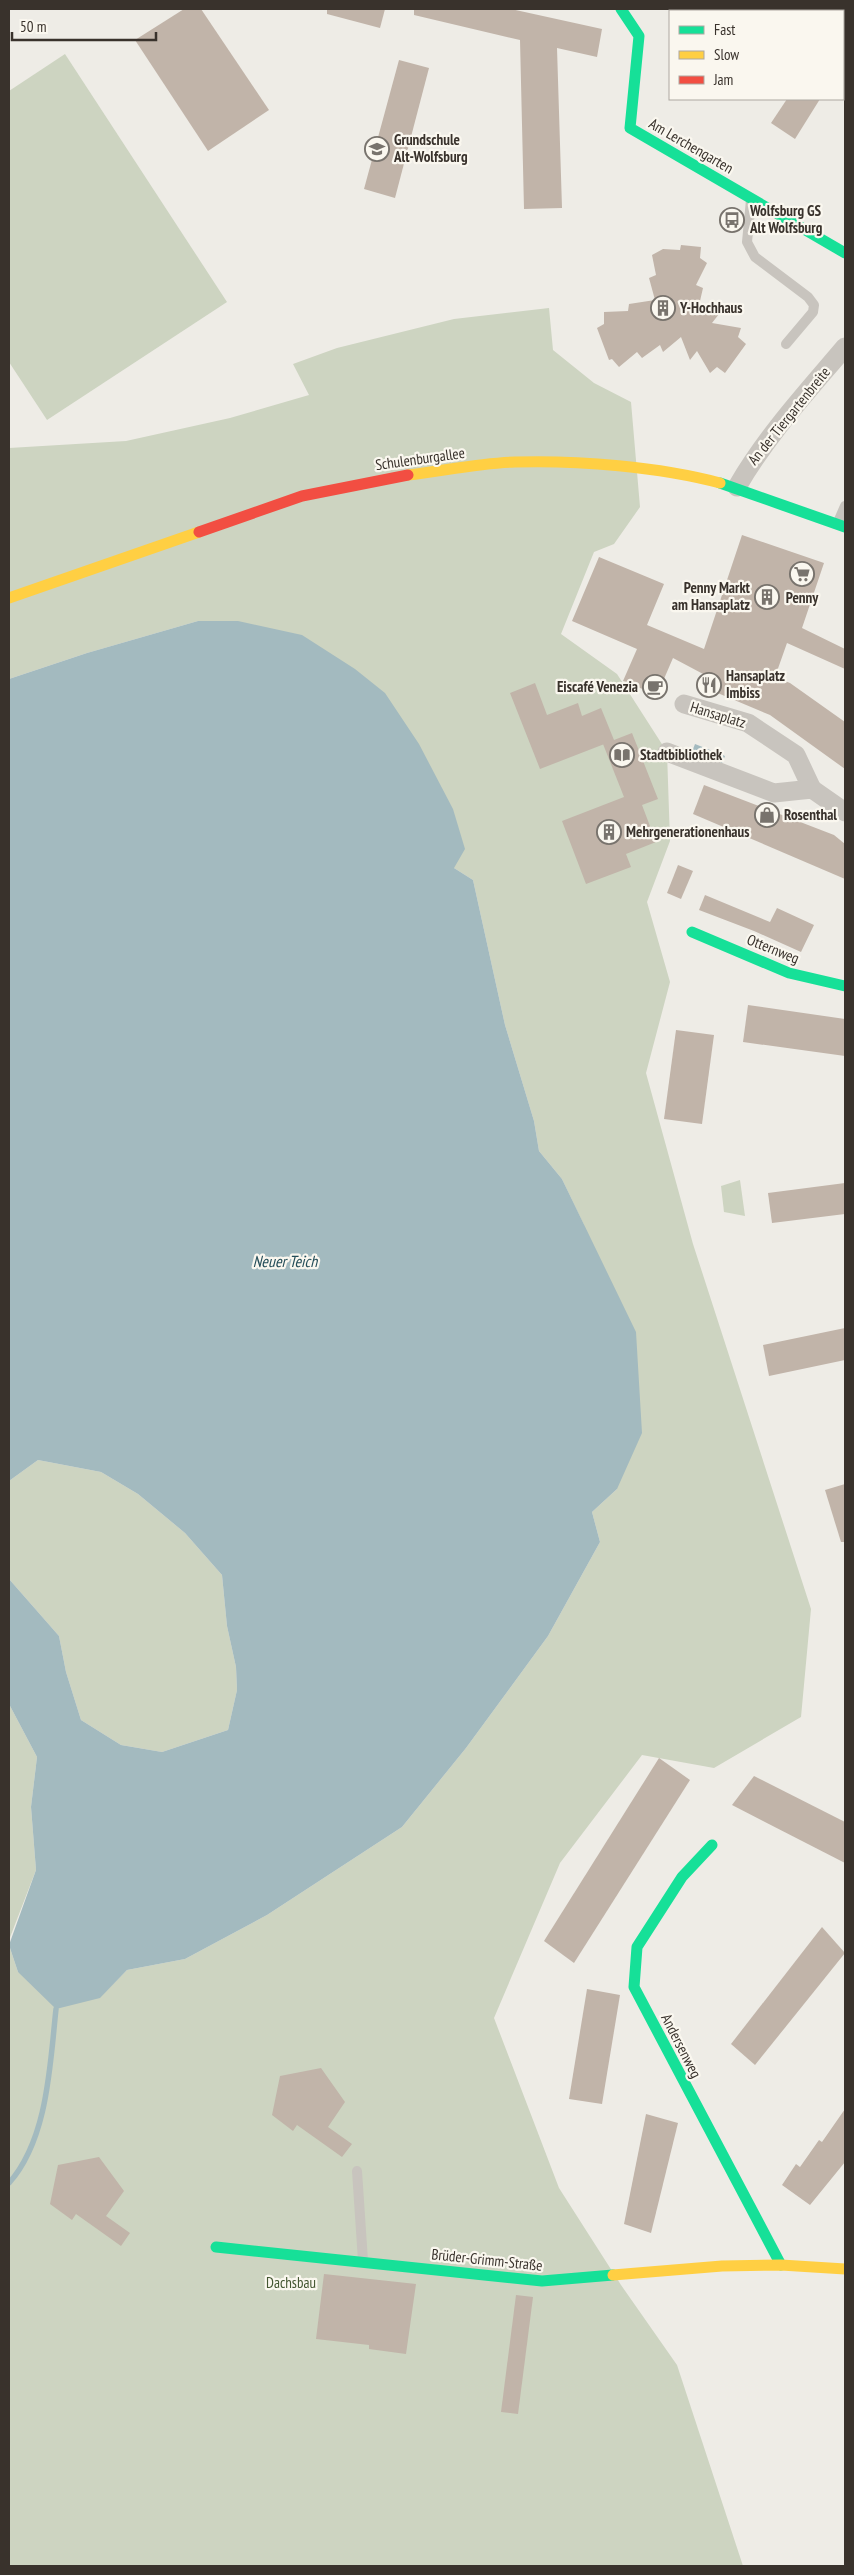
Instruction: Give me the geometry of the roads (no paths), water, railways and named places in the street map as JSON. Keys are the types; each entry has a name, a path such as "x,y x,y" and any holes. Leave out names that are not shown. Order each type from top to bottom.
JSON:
{"street":[{"name":"Am Lerchengarten","path":"621,9 639,36 639,54 630,128 845,253"},
{"name":"An der Tiergartenbreite","path":"737,487 754,457 775,429 845,347"},
{"name":"Schulenburgallee","path":"9,598 302,496 408,475 514,462 598,465 695,476 737,487 841,525"},
{"name":"Hansaplatz","path":"684,704 748,723 796,755 812,789 845,812"},
{"path":"667,752 774,793 812,789"},
{"name":"Otternweg","path":"692,932 789,973 845,986"},
{"name":"Andersenweg","path":"712,1845 682,1877 637,1947 634,1987 781,2265"},
{"name":"Brüder-Grimm-Straße","path":"216,2247 542,2282 713,2267 781,2265 845,2269"}],"lane":[{"path":"751,199 747,242 755,256 808,297 814,305 813,312 786,344"},
{"path":"841,525 845,506"},
{"path":"357,2171 363,2262"}],"water":[{"name":"Neuer Teich","path":"198,621 238,621 302,635 355,669 385,693 419,744 453,809 465,849 454,868 473,880 505,1025 534,1121 539,1151 562,1179 636,1332 642,1433 617,1489 592,1512 600,1542 548,1636 466,1748 402,1827 267,1915 185,1959 127,1970 100,1998 56,2009 18,1972 9,1945 36,1870 31,1807 37,1757 9,1704 9,1579 59,1636 66,1672 81,1720 121,1745 162,1752 228,1730 237,1690 236,1667 227,1626 222,1575 185,1533 138,1494 101,1472 38,1460 9,1481 9,679 87,653"},
{"path":"695,744 725,756 720,768 690,757"}],"waterway":[{"path":"9,2183 22,2165 32,2145 39,2123 49,2077 56,2009"}],"place":[{"name":"Grundschule Alt-Wolfsburg","path":"377,149"},
{"name":"Wolfsburg GS Alt Wolfsburg","path":"732,220"},
{"name":"Y-Hochhaus","path":"663,308"},
{"name":"Penny","path":"802,574"},
{"name":"Penny Markt am Hansaplatz","path":"767,597"},
{"name":"Hansaplatz Imbiss","path":"709,685"},
{"name":"Eiscafé Venezia","path":"655,687"},
{"name":"Stadtbibliothek","path":"622,755"},
{"name":"Rosenthal","path":"767,815"},
{"name":"Mehrgenerationenhaus","path":"609,832"}],"park label":[{"name":"Dachsbau","path":"291,2283"}]}
